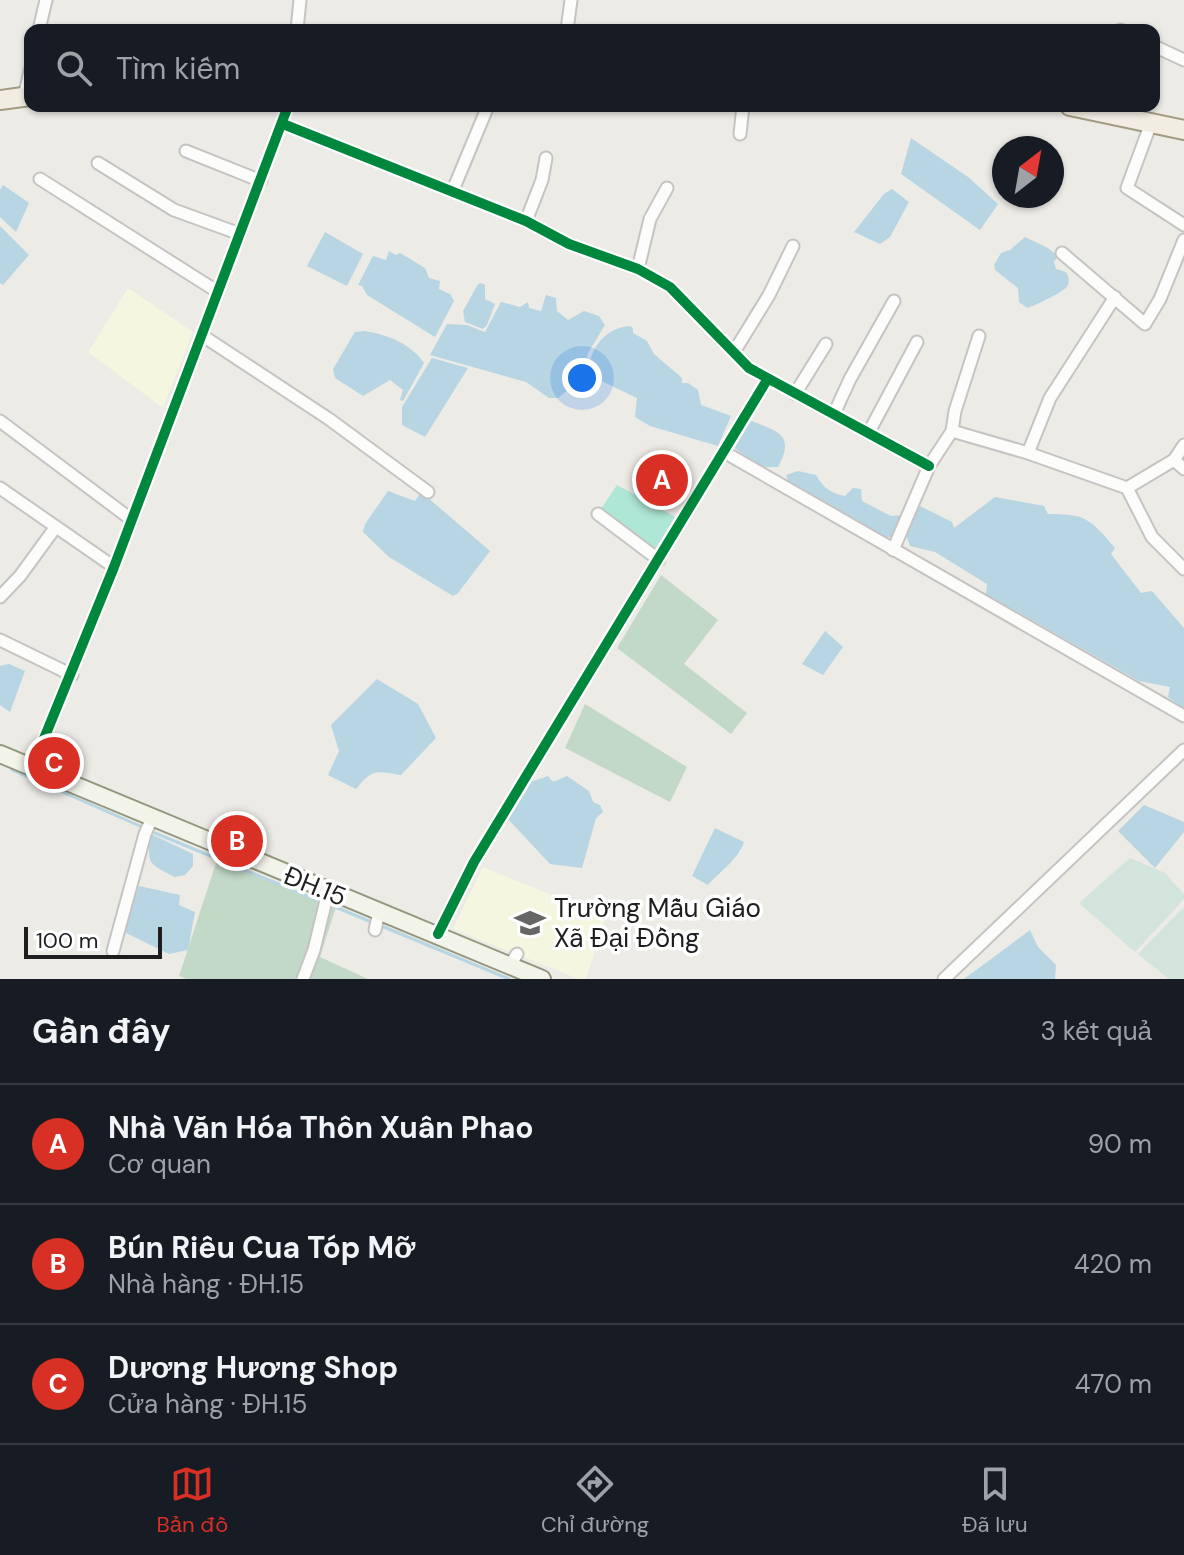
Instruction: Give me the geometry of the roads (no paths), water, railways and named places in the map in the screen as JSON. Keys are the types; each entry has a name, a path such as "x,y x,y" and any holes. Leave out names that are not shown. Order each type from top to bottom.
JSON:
{"main road":[{"path":"0,100 24,96"},
{"path":"1099,112 1184,130"},
{"name":"ĐH.15","path":"0,754 328,892 513,960 542,979"}],"street":[{"path":"40,24 46,0"},
{"path":"298,24 300,0"},
{"path":"568,24 571,0"},
{"path":"1160,49 1184,60"},
{"path":"0,764 26,765 72,675 132,520 181,379 203,336 286,112"},
{"path":"453,190 486,112"},
{"path":"740,134 742,112"},
{"path":"1151,123 1127,188 1184,225"},
{"path":"283,124 453,190 526,221 569,244 638,269 670,287 749,368 929,466"},
{"path":"186,151 261,181"},
{"path":"526,221 542,180 546,158"},
{"path":"98,163 174,210 240,234"},
{"path":"40,179 218,292"},
{"path":"638,269 647,228 667,188"},
{"path":"1062,253 1145,324 1160,299 1184,240"},
{"path":"734,352 769,295 793,246"},
{"path":"1028,453 1054,390 1115,297"},
{"path":"834,414 894,301"},
{"path":"203,336 329,419 428,492"},
{"path":"893,550 929,466 952,431 955,411 979,336"},
{"path":"869,432 917,342"},
{"path":"795,394 826,344"},
{"path":"438,934 474,862 767,380"},
{"path":"0,421 132,520"},
{"path":"952,431 1028,453 1127,488 1152,537 1184,569"},
{"path":"1127,488 1174,460 1184,445"},
{"path":"724,452 1184,716"},
{"path":"1174,460 1184,469"},
{"path":"0,488 114,567"},
{"path":"598,514 659,560"},
{"path":"0,597 20,576 55,528"},
{"path":"0,640 72,675"},
{"path":"944,979 1184,750"},
{"path":"113,951 152,818"},
{"path":"303,979 314,950 328,892"},
{"path":"375,930 379,912"}],"water":[{"path":"911,138 968,177 992,199 992,208 995,208 980,230 901,174"},
{"path":"3,185 29,203 16,232 0,217 0,190"},
{"path":"892,189 909,202 890,237 880,244 854,232 884,194"},
{"path":"0,226 29,255 3,285 0,283"},
{"path":"325,232 363,254 347,286 307,266"},
{"path":"1025,237 1058,256 1054,262 1056,269 1066,272 1069,280 1062,291 1027,308 1019,302 1018,288 995,270 994,265 1001,253 1010,250"},
{"path":"389,251 396,255 400,253 425,268 429,278 440,281 439,289 450,294 454,301 435,337 367,295 358,285 373,256 386,260"},
{"path":"481,283 485,285 485,299 495,304 483,329 465,322 463,311"},
{"path":"546,295 556,298 557,311 568,320 584,311 599,316 605,325 588,353 580,384 558,398 549,398 526,382 430,355 447,324 467,325 485,332 501,302 520,307 528,302 529,308 541,311"},
{"path":"630,326 633,333 647,341 654,354 682,378 682,383 688,383 698,390 701,405 731,416 718,446 650,426 635,417 637,398 595,378 591,361 593,351 611,332"},
{"path":"364,331 398,341 424,363 403,401 400,400 403,390 390,380 363,396 335,378 333,369 355,332"},
{"path":"432,358 468,368 425,437 402,425 402,407"},
{"path":"749,420 781,435 785,447 778,467 755,467 755,463 733,447"},
{"path":"798,471 816,475 824,486 840,495 845,496 853,488 861,489 862,501 891,516 905,515 893,537 885,537 849,515 846,517 827,503 790,486 786,475"},
{"path":"388,491 415,501 421,492 490,551 458,593 453,596 389,557 363,532 365,524"},
{"path":"995,497 1044,506 1048,514 1080,517 1093,524 1107,538 1115,548 1111,554 1141,593 1152,591 1184,628 1184,708 1168,697 1170,687 1139,681 986,594 987,584 935,552 910,546 905,532 920,506 952,522 954,528"},
{"path":"825,631 843,647 823,675 802,664"},
{"path":"9,664 25,671 10,712 0,705 0,666"},
{"path":"377,679 418,704 436,738 401,775 371,774 356,789 328,775 339,751 331,725"},
{"path":"548,776 553,782 567,776 589,791 593,802 600,805 603,812 596,818 582,868 550,864 508,819 531,782"},
{"path":"1144,805 1184,822 1184,832 1155,868 1118,831"},
{"path":"715,828 744,842 733,860 708,885 692,876"},
{"path":"151,834 193,854 193,866 185,875 175,877 151,862"},
{"path":"139,886 180,895 179,905 195,912 188,950 169,954 122,931"},
{"path":"1030,930 1038,947 1056,965 1055,979 964,979"}],"waterway":[{"path":"1071,865 1184,758"},
{"path":"12,770 140,826"},
{"path":"155,833 317,900"},
{"path":"333,906 369,921"},
{"path":"384,927 509,979"}],"place":[{"name":"Nhà Văn Hóa Thôn Xuân Phao","path":"662,480"},
{"name":"Dương Hương Shop","path":"54,763"},
{"name":"Bún Riêu Cua Tóp Mỡ","path":"237,841"},
{"name":"Trường Mẫu Giáo Xã Đại Đồng","path":"530,923"}]}
